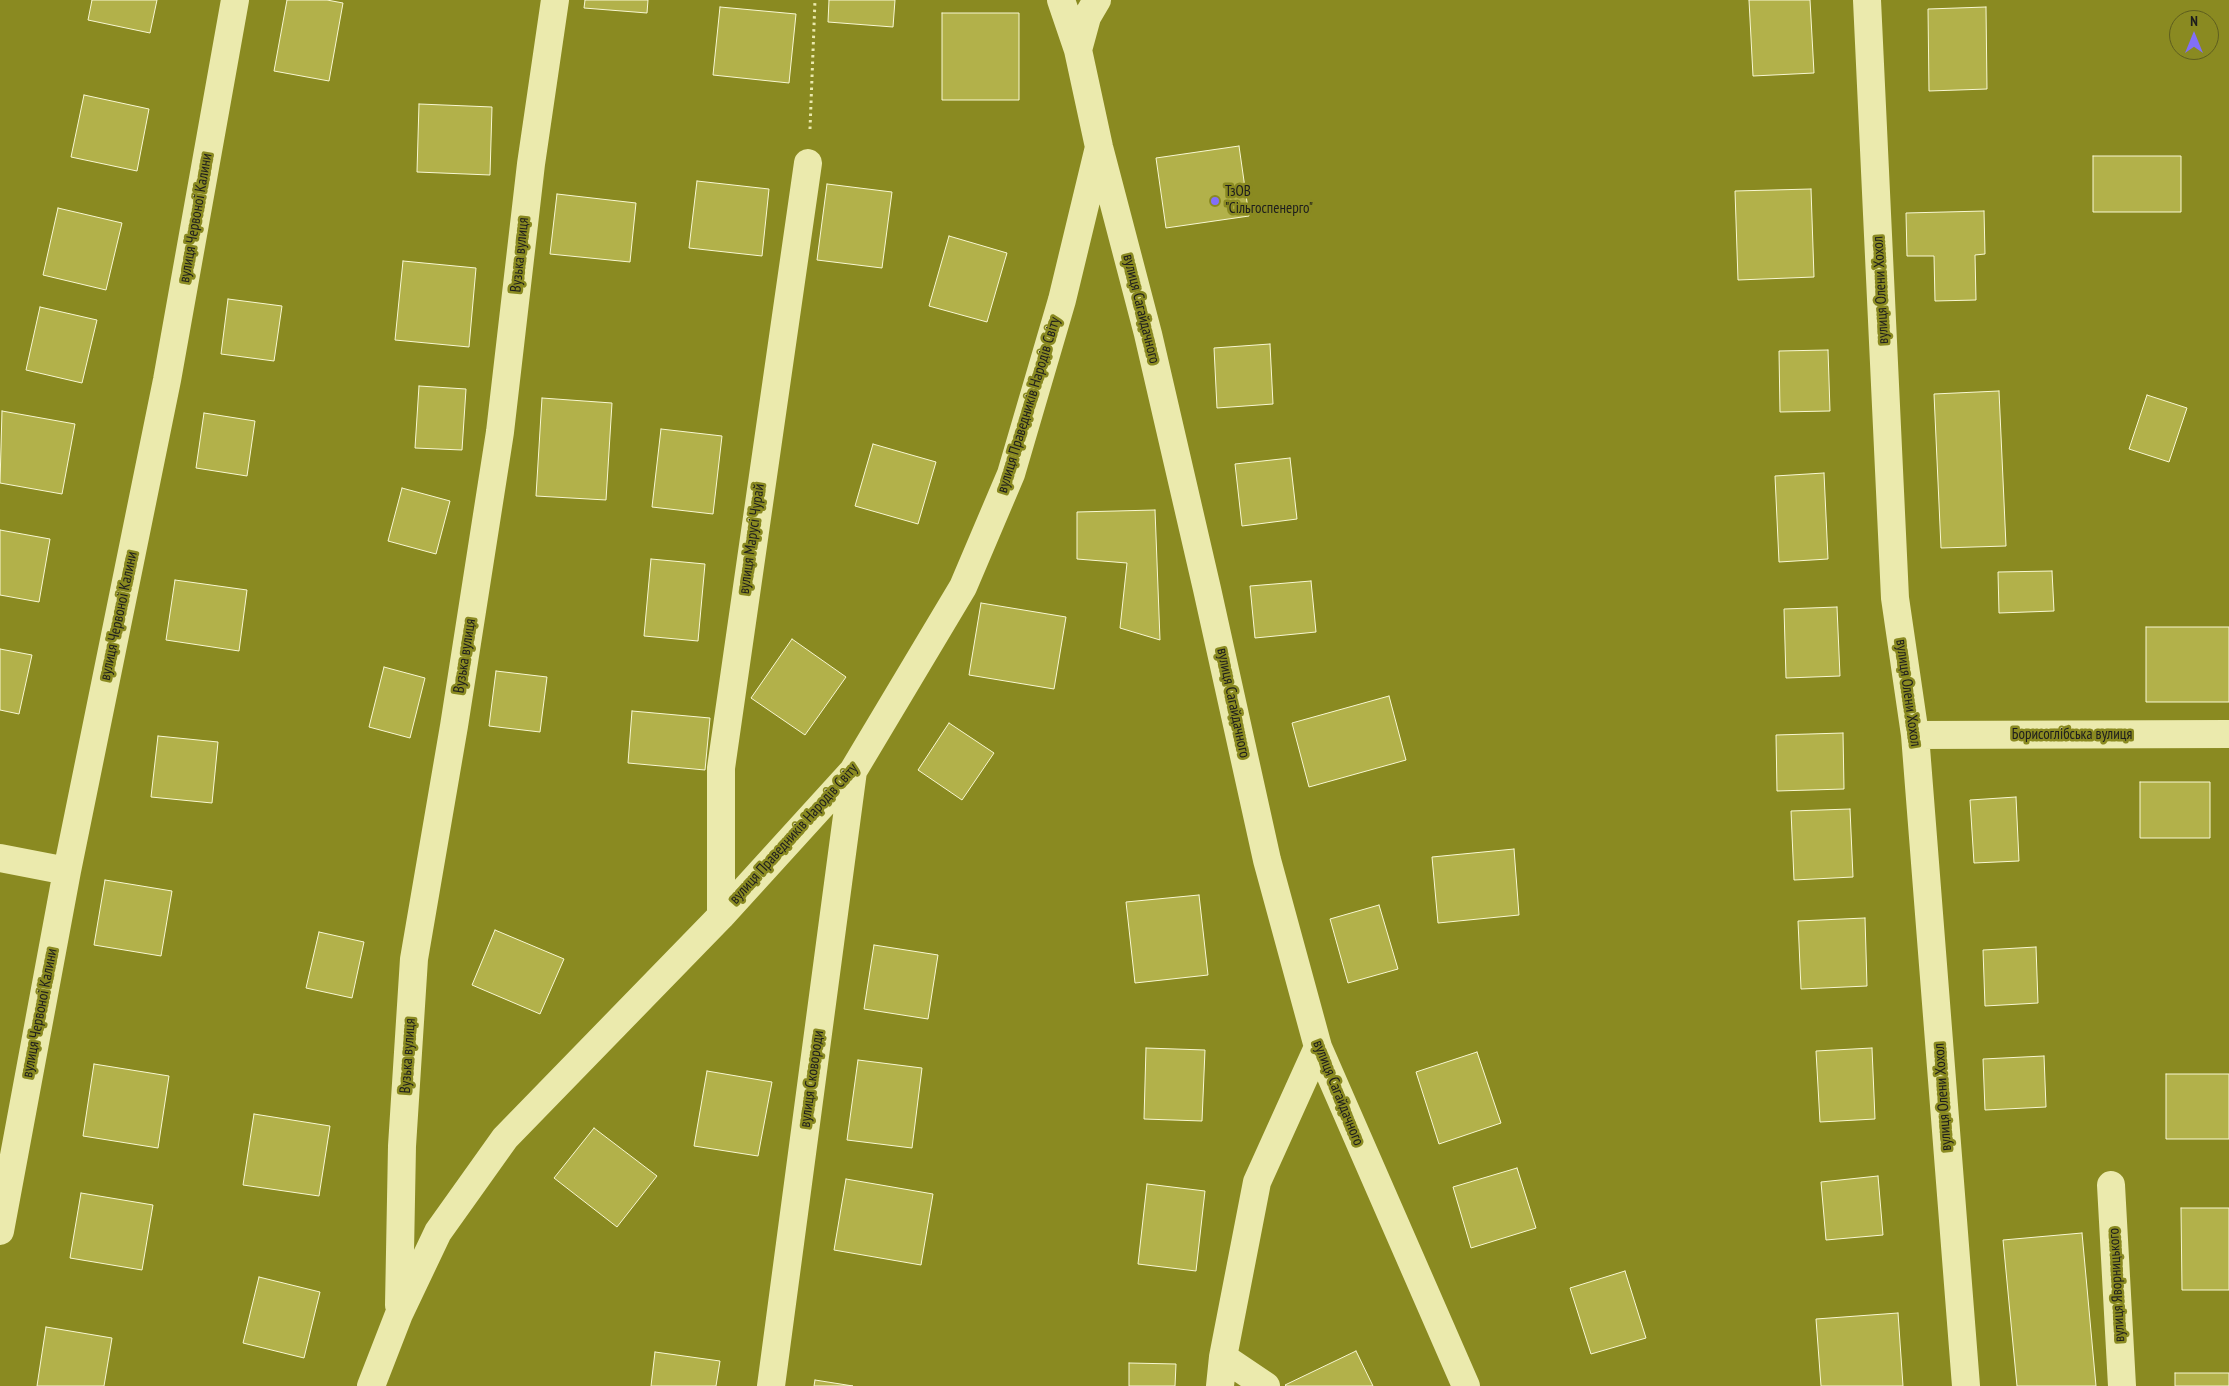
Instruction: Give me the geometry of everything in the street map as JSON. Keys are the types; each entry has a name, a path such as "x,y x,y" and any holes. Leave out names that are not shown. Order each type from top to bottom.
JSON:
{"street":[{"name":"вулиця Червоної Калини","path":"0,1231 5,1169 167,380 235,0"},
{"name":"Вузька вулиця","path":"399,1314 402,1146 414,958 454,726 500,432 531,164 555,0"},
{"name":"вулиця Сагайдачного","path":"1061,0 1078,50 1099,147 1150,343 1267,860 1318,1047 1466,1386"},
{"path":"1078,50 1087,17 1097,0"},
{"name":"вулиця Олени Хохол","path":"1867,0 1895,598 1915,735 1966,1386"},
{"name":"вулиця Праведників Народів Світу","path":"371,1386 399,1314 438,1232 505,1138 721,916 853,771 963,587 1011,474 1062,300 1099,147"},
{"name":"вулиця Марусі Чурай","path":"721,916 720,768 808,163"},
{"name":"Борисоглібська вулиця","path":"1915,735 2229,734"},
{"name":"вулиця Сковороди","path":"770,1386 853,771"},
{"path":"0,858 67,871"},
{"path":"1220,1386 1223,1357 1257,1182 1318,1047"},
{"name":"вулиця Яворницького","path":"2111,1185 2122,1386"},
{"path":"1223,1357 1266,1386"}],"path":[{"path":"808,163 815,0"}],"building":[{"path":"92,0 157,0 150,33 88,20"},
{"path":"287,0 327,0 343,3 329,81 274,71"},
{"path":"585,0 648,0 647,13 584,8"},
{"path":"829,0 895,0 893,27 828,22"},
{"path":"1749,0 1810,0 1814,73 1753,76"},
{"path":"720,7 796,14 789,83 713,75"},
{"path":"1986,7 1987,89 1929,91 1928,9"},
{"path":"942,13 1019,13 1019,100 942,100"},
{"path":"84,95 149,109 137,171 71,157"},
{"path":"419,104 492,107 490,175 417,172"},
{"path":"1239,146 1249,216 1166,228 1156,158"},
{"path":"2093,156 2181,156 2181,212 2093,212"},
{"path":"697,181 769,189 762,256 689,248"},
{"path":"827,184 892,192 882,268 817,260"},
{"path":"1811,189 1814,277 1738,280 1735,191"},
{"path":"557,194 636,203 630,262 550,254"},
{"path":"58,208 122,223 106,290 43,275"},
{"path":"1984,211 1985,254 1975,255 1976,300 1935,301 1934,256 1907,256 1906,213"},
{"path":"949,236 1007,253 987,322 929,306"},
{"path":"403,261 476,268 469,347 395,340"},
{"path":"228,299 282,306 274,361 221,354"},
{"path":"40,307 97,320 82,383 26,370"},
{"path":"1270,344 1273,404 1217,408 1214,348"},
{"path":"1828,350 1830,411 1780,412 1779,351"},
{"path":"419,386 466,389 462,450 415,448"},
{"path":"1999,391 2006,546 1941,548 1934,394"},
{"path":"2147,395 2187,408 2169,462 2129,449"},
{"path":"542,398 612,403 606,500 536,496"},
{"path":"2,411 75,424 62,494 0,483"},
{"path":"204,413 255,421 247,476 196,468"},
{"path":"661,429 722,436 713,514 652,507"},
{"path":"873,444 936,462 918,524 855,506"},
{"path":"1290,458 1297,519 1242,526 1235,464"},
{"path":"1824,473 1828,559 1779,562 1775,476"},
{"path":"402,488 450,501 436,554 388,541"},
{"path":"1155,510 1160,640 1120,628 1127,563 1077,559 1077,512"},
{"path":"0,530 50,539 39,602 0,595"},
{"path":"651,559 705,564 698,641 644,636"},
{"path":"2052,571 2054,611 1999,613 1998,572"},
{"path":"175,580 247,590 239,651 166,640"},
{"path":"1311,581 1316,632 1255,638 1250,586"},
{"path":"981,603 1066,617 1054,689 969,675"},
{"path":"1837,607 1840,676 1786,678 1784,609"},
{"path":"2146,627 2229,627 2229,702 2146,702"},
{"path":"792,639 846,677 805,735 751,698"},
{"path":"0,649 32,655 19,714 0,710"},
{"path":"384,667 425,678 410,738 369,727"},
{"path":"496,671 547,677 540,732 489,726"},
{"path":"1389,696 1406,760 1309,787 1292,723"},
{"path":"632,711 710,718 705,770 628,763"},
{"path":"949,723 994,753 962,800 918,770"},
{"path":"1843,733 1844,789 1777,791 1776,735"},
{"path":"158,736 218,742 212,803 151,797"},
{"path":"2140,782 2210,782 2210,838 2140,838"},
{"path":"2016,797 2019,861 1974,863 1970,800"},
{"path":"1850,809 1853,877 1794,880 1791,811"},
{"path":"1514,849 1519,915 1438,923 1432,857"},
{"path":"105,880 172,891 161,956 94,945"},
{"path":"1199,895 1208,975 1135,983 1126,902"},
{"path":"1379,905 1398,969 1348,983 1330,919"},
{"path":"1865,918 1867,986 1801,989 1798,921"},
{"path":"495,930 564,959 540,1014 472,985"},
{"path":"319,932 364,942 352,998 306,988"},
{"path":"874,945 938,955 928,1019 864,1009"},
{"path":"2036,947 2038,1003 1985,1006 1983,950"},
{"path":"1146,1048 1205,1050 1202,1121 1144,1119"},
{"path":"1872,1048 1875,1119 1820,1122 1816,1051"},
{"path":"1477,1052 1501,1123 1439,1144 1416,1072"},
{"path":"2044,1056 2046,1107 1985,1110 1983,1059"},
{"path":"858,1060 922,1068 912,1148 847,1140"},
{"path":"94,1064 169,1076 158,1148 83,1136"},
{"path":"707,1071 772,1082 758,1156 694,1146"},
{"path":"2166,1074 2229,1074 2229,1139 2166,1139"},
{"path":"254,1114 330,1126 319,1196 243,1185"},
{"path":"594,1128 657,1176 617,1227 554,1178"},
{"path":"1517,1168 1536,1228 1471,1248 1453,1187"},
{"path":"1878,1176 1883,1235 1826,1240 1821,1182"},
{"path":"846,1179 933,1194 921,1265 834,1250"},
{"path":"1147,1184 1205,1191 1196,1271 1138,1264"},
{"path":"81,1193 153,1205 142,1270 70,1258"},
{"path":"2181,1208 2229,1208 2229,1290 2182,1290"},
{"path":"2082,1233 2096,1386 2017,1386 2003,1240"},
{"path":"1625,1271 1646,1338 1591,1354 1570,1288"},
{"path":"259,1277 320,1292 304,1358 243,1343"},
{"path":"1898,1313 1903,1386 1821,1386 1816,1319"},
{"path":"46,1327 112,1338 104,1386 37,1386"},
{"path":"1356,1351 1373,1386 1285,1385"},
{"path":"655,1352 720,1361 716,1386 651,1386"},
{"path":"1129,1363 1176,1364 1175,1386 1129,1386"},
{"path":"2175,1373 2229,1373 2229,1386 2175,1386"},
{"path":"815,1380 853,1386 814,1386"}],"place":[{"name":"ТзОВ \"Сільгоспенерго\"","path":"1215,201"}]}
